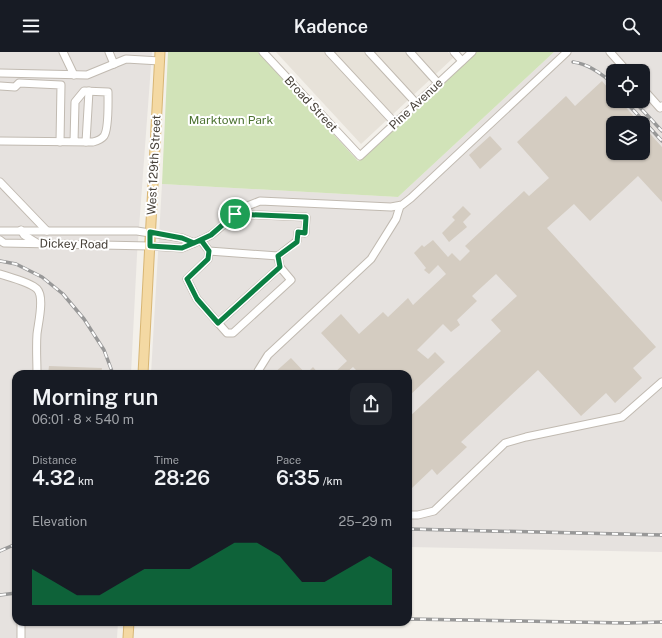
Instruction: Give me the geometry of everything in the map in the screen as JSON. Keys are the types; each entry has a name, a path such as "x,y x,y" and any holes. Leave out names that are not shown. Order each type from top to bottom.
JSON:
{"main road":[{"name":"West 129th Street","path":"142,370 160,56"},
{"path":"128,638 129,626"}],"street":[{"path":"63,52 74,74"},
{"path":"109,52 114,64"},
{"name":"Broad Street","path":"263,52 360,156"},
{"path":"329,52 395,123"},
{"path":"369,52 417,104"},
{"path":"410,52 438,83"},
{"path":"454,52 462,61"},
{"name":"Pine Avenue","path":"360,156 472,52"},
{"path":"259,370 268,355 371,258 396,219 400,206 411,198 567,52"},
{"path":"610,52 621,64"},
{"path":"0,73 87,75 126,59 160,56"},
{"path":"0,86 15,87 19,83 61,85 60,142"},
{"path":"0,141 60,142 74,142 86,142 99,141 105,135 108,92 84,91 75,102 74,142"},
{"path":"86,142 89,91"},
{"path":"650,96 661,108"},
{"path":"0,182 47,231"},
{"name":"Dickey Road","path":"0,240 4,243 182,248 211,235 245,207 260,201 391,207 400,206"},
{"path":"198,242 209,251 278,256 297,242 298,232 305,233 306,217 235,214"},
{"path":"21,230 24,235 39,244"},
{"name":"Dickey Road","path":"0,231 137,231 150,232 198,242"},
{"path":"209,251 208,259 187,279 197,299 227,333 233,333 291,280 280,267 278,256"},
{"path":"218,323 280,267"},
{"path":"0,274 28,283 37,289 39,294 40,309 37,333 37,370"},
{"path":"412,515 434,511 505,443 526,437 622,417 662,382"},
{"path":"21,626 21,638"}],"shaded area":[{"path":"0,52 152,52 137,255 131,370 12,370 12,626 118,626 117,638 0,638"},
{"path":"276,52 448,52 453,58 361,144"},
{"path":"554,52 662,52 662,552 412,547 412,370 151,370 162,184 398,197"}],"green space":[{"name":"Marktown Park","path":"168,52 258,52 358,161 476,52 554,52 398,197 162,184"}],"building":[{"path":"602,81 606,86 606,108 626,108 634,116 606,116 606,160 650,160 650,134 662,147 662,202 638,176 590,221 574,204 547,228 656,347 633,368 642,378 615,403 606,393 581,416 538,370 461,442 467,447 437,475 432,469 412,488 412,414 501,331 491,320 517,296 496,274 472,296 477,301 457,320 460,325 451,332 443,324 417,350 428,359 435,352 445,362 412,393 412,370 356,370 353,367 350,370 337,370 347,361 321,333 341,314 359,334 383,312 388,317 408,298 413,305 446,274 438,265 429,274 424,270 426,268 414,253 422,245 424,247 433,240 448,257 452,253 460,261 470,251 465,246 524,191 529,196 549,178 517,142 566,96 575,106"},
{"path":"490,136 502,149 480,169 469,155"},
{"path":"463,206 471,214 463,222 467,227 449,242 442,233 455,220 452,217"},
{"path":"291,358 302,370 278,370"},
{"path":"49,366 102,368 102,370 48,370"}],"railway":[{"path":"573,62 590,67 606,78"},
{"path":"631,108 662,141"},
{"path":"641,108 662,131"},
{"path":"0,261 16,264 42,277 63,294 84,319 104,350 112,370"},
{"path":"412,529 662,535"},
{"path":"0,551 12,546"},
{"path":"0,595 12,594"},
{"path":"412,619 626,623 662,622"}],"route":[{"path":"235,214 211,235 194,243 182,238 150,232 150,246 182,248 194,243 201,240 209,251 208,259 187,279 197,299 218,323 280,267 278,256 297,242 298,232 305,233 306,217 235,214"}]}
